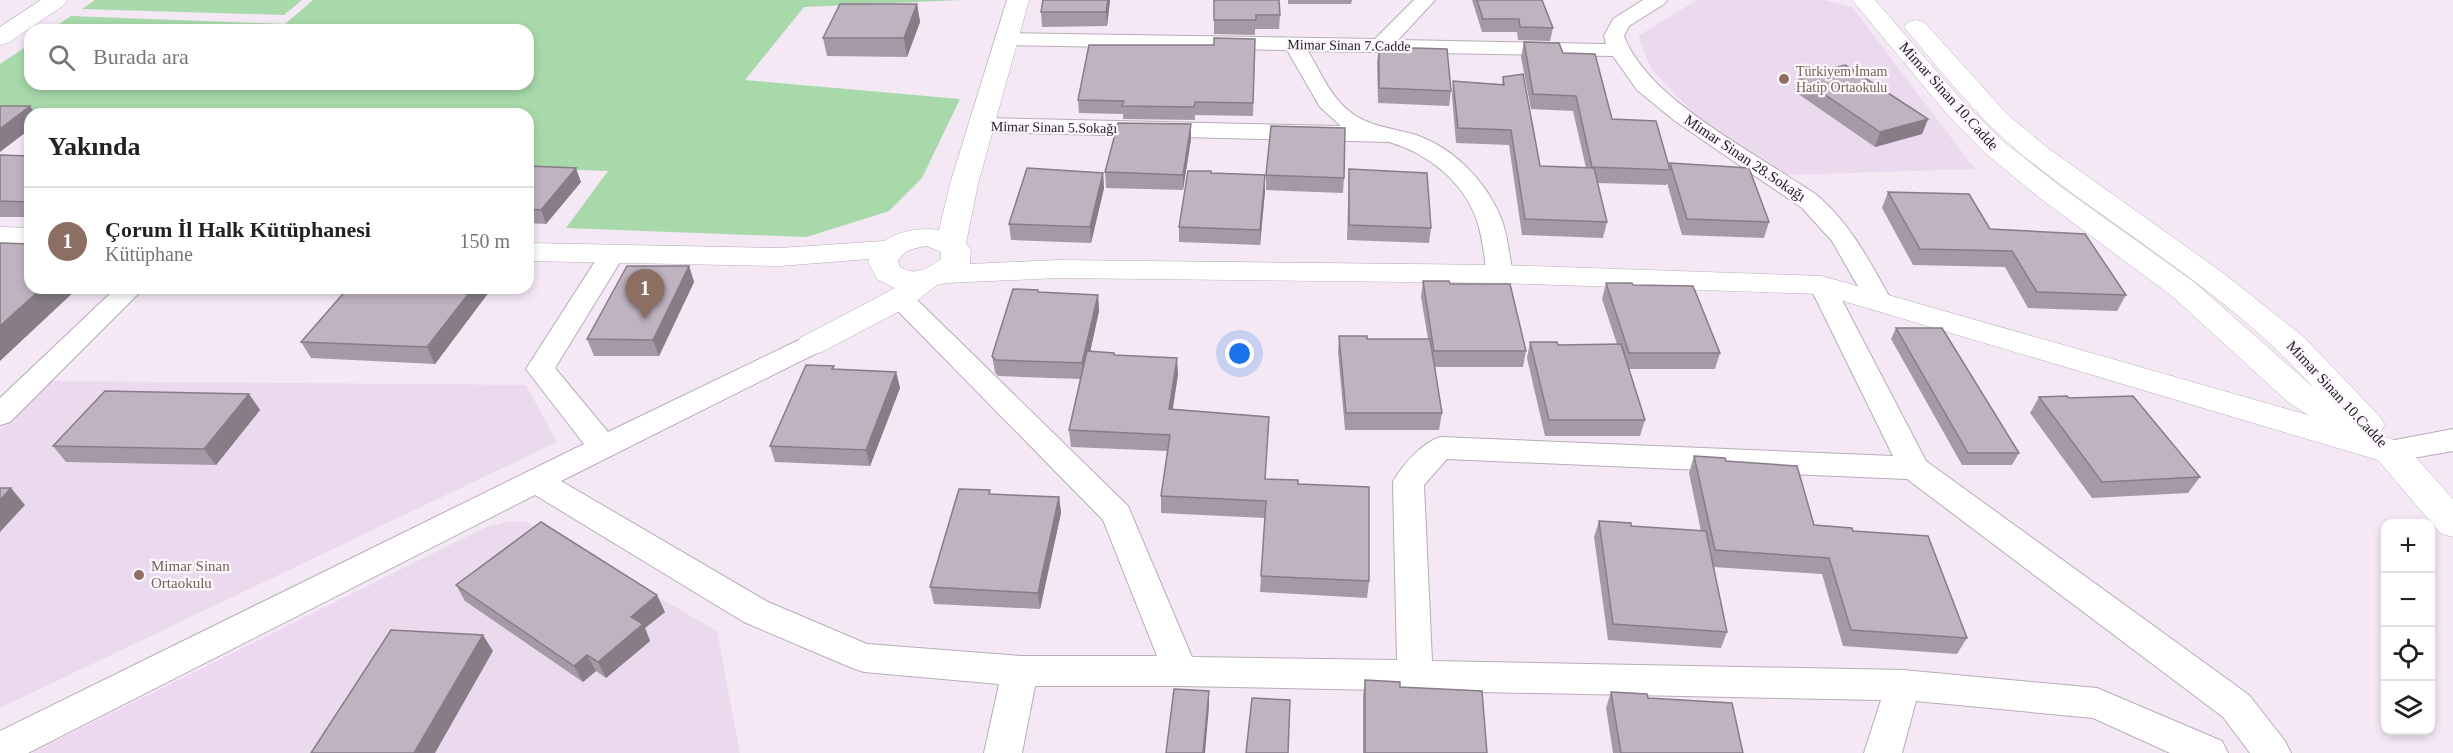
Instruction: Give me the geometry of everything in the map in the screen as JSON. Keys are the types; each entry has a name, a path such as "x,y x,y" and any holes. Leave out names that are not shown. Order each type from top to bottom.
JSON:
{"street":[{"path":"0,18 28,0"},
{"path":"0,38 56,0"},
{"path":"944,262 964,184 1018,0"},
{"path":"1380,46 1425,0"},
{"path":"1619,50 1614,36 1620,23 1657,0"},
{"name":"Mimar Sinan 10.Cadde","path":"1863,0 1956,109 1994,147 2051,193 2146,260 2242,341 2300,394 2390,451"},
{"name":"Mimar Sinan 10.Cadde","path":"1892,0 2000,121 2039,155 2212,280 2294,345 2338,390 2390,451"},
{"name":"Mimar Sinan 7.Cadde","path":"1006,39 1619,50"},
{"path":"1294,44 1323,93 1342,117 1379,134 1415,142 1452,166 1468,185 1488,216 1500,274"},
{"name":"Mimar Sinan 28.Sokağı","path":"1619,50 1645,85 1683,116 1811,203 1843,238 1880,303"},
{"name":"Mimar Sinan 5.Sokağı","path":"981,125 1379,134"},
{"path":"0,749 811,345 894,265 964,184"},
{"path":"0,236 24,237"},
{"path":"894,265 940,238 944,262"},
{"path":"534,252 780,257 894,265 944,262 1058,269 1500,274 1822,285 2390,451 2453,440"},
{"path":"603,447 540,369 612,254"},
{"path":"894,265 1117,514 1180,671"},
{"path":"1822,285 1914,468 2236,706 2272,753"},
{"path":"0,415 125,294"},
{"path":"2242,341 2261,371 2265,388 2254,412"},
{"path":"1415,675 1408,482 1440,448 1914,468"},
{"path":"2390,451 2453,522"},
{"path":"536,481 756,612 864,658 1020,670 1903,685 2097,703 2209,753"},
{"path":"1003,753 1020,670"},
{"path":"1882,753 1903,685"}],"shaded area":[{"name":"Türkiyem İmam Hatip Ortaokulu","path":"1697,0 1825,0 1852,7 1975,169 1788,175 1692,112 1651,69 1638,36"},
{"name":"Mimar Sinan Ortaokulu","path":"49,381 526,385 557,442 0,708 0,429"},
{"path":"510,521 527,522 717,631 740,753 32,753 486,527"}],"green space":[{"path":"95,0 302,0 284,15 82,9"},
{"path":"313,0 960,0 804,7 745,80 960,99 922,178 889,211 807,237 566,228 608,171 534,168 534,108 24,108 24,112 0,111 0,64 24,48 24,90 534,90 534,24 285,24"},
{"path":"71,16 285,24 59,24"}],"building":[{"path":"1043,0 1108,0 1106,12 1041,12"},
{"path":"1214,0 1279,0 1280,15 1256,15 1256,20 1214,20"},
{"path":"1477,0 1542,0 1553,28 1520,27 1519,19 1483,19"},
{"path":"840,4 917,4 904,38 823,38"},
{"path":"1214,38 1255,39 1253,103 1195,102 1194,107 1122,106 1124,101 1078,100 1089,45 1214,45"},
{"path":"1524,42 1559,43 1563,53 1595,54 1612,119 1656,121 1670,170 1592,167 1576,96 1533,94"},
{"path":"1379,47 1447,49 1451,91 1379,88"},
{"path":"1845,65 1928,119 1880,132 1799,77"},
{"path":"1523,74 1540,166 1594,168 1607,222 1525,219 1511,130 1458,128 1453,81 1504,85 1503,77"},
{"path":"0,106 30,106 24,108 24,111 0,129"},
{"path":"1118,123 1191,124 1183,175 1105,172"},
{"path":"1271,126 1345,128 1344,178 1266,175"},
{"path":"0,155 24,156 24,202 0,201"},
{"path":"1670,163 1749,168 1769,222 1687,219"},
{"path":"534,166 576,168 541,210 534,209"},
{"path":"1027,168 1103,173 1090,227 1009,224"},
{"path":"1349,169 1427,173 1431,228 1349,225"},
{"path":"1188,171 1265,175 1260,230 1179,227"},
{"path":"1888,192 1969,194 1990,229 2085,234 2126,295 2037,292 2012,251 1920,249"},
{"path":"0,243 24,244 24,294 35,294 0,326"},
{"path":"627,266 689,266 653,340 587,339"},
{"path":"1423,281 1449,281 1450,284 1510,284 1526,351 1434,351"},
{"path":"1606,283 1693,286 1720,353 1629,353"},
{"path":"1013,289 1098,295 1082,363 996,360 992,356"},
{"path":"343,294 468,294 427,347 301,342"},
{"path":"1896,328 1942,328 2019,453 1968,453"},
{"path":"1339,336 1367,336 1367,339 1430,339 1442,413 1346,413"},
{"path":"1530,342 1557,342 1558,345 1621,344 1645,420 1549,420"},
{"path":"1087,351 1114,353 1114,355 1177,358 1169,409 1269,417 1265,479 1298,480 1298,484 1369,487 1369,581 1261,576 1266,501 1161,496 1170,435 1069,430"},
{"path":"806,365 834,366 832,369 896,372 866,450 770,446"},
{"path":"105,391 249,394 204,449 53,446"},
{"path":"2067,396 2069,398 2133,396 2200,477 2102,482 2039,397"},
{"path":"1694,456 1725,458 1726,461 1797,466 1814,525 1852,528 1853,531 1928,536 1967,638 1851,630 1829,558 1715,550"},
{"path":"0,488 11,488 0,500"},
{"path":"959,489 990,490 989,494 1059,497 1038,593 930,587"},
{"path":"1599,521 1631,523 1631,526 1706,531 1727,632 1613,624"},
{"path":"541,522 657,595 631,617 643,624 598,662 587,655 574,666 456,585"},
{"path":"391,630 483,635 414,753 311,753"},
{"path":"1365,680 1400,682 1400,687 1482,691 1487,753 1365,753"},
{"path":"1174,689 1209,691 1203,753 1166,753"},
{"path":"1611,692 1647,694 1648,698 1732,703 1743,753 1621,753"},
{"path":"1252,698 1290,700 1288,753 1246,753"}],"place":[{"name":"Türkiyem İmam Hatip Ortaokulu","path":"1784,79"},
{"name":"Çorum İl Halk Kütüphanesi","path":"645,319"},
{"name":"Mimar Sinan Ortaokulu","path":"139,575"}]}
